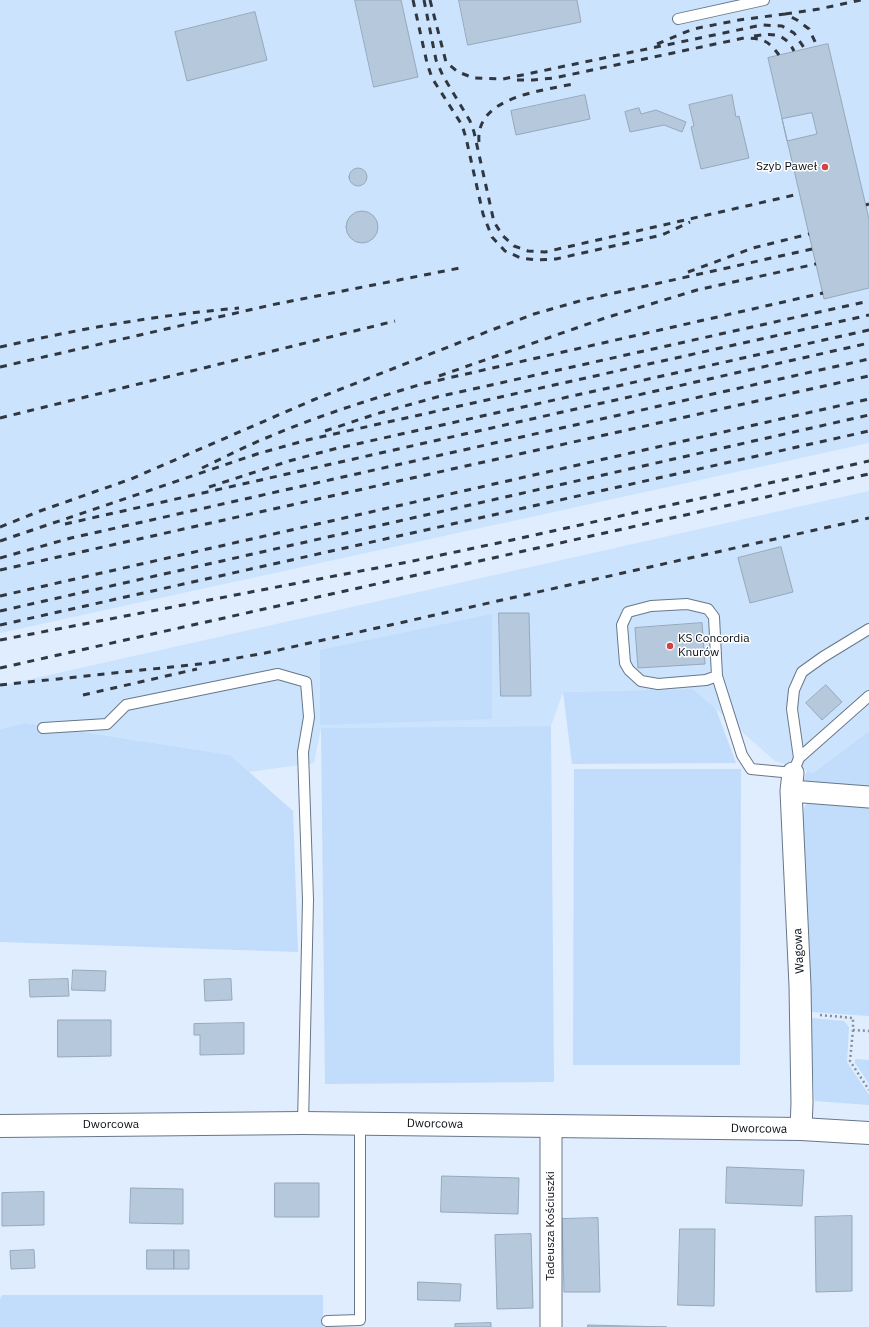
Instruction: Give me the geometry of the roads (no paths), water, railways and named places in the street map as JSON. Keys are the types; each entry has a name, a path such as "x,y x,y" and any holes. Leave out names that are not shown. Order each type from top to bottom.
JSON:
{"main road":[{"name":"Dworcowa","path":"0,1126 360,1124 801,1129 869,1133"}],"street":[{"path":"794,774 869,797"},
{"name":"Wagowa","path":"794,774 801,1014 801,1129"},
{"name":"Tadeusza Kościuszki","path":"551,1126 552,1327"}],"lane":[{"path":"678,19 764,0"},
{"path":"717,676 706,680 658,684 641,681 629,670 625,663 622,625 628,612 651,606 687,604 708,609 714,617 717,676 742,754 751,769 794,774"},
{"path":"794,774 792,709 794,690 802,672 823,657 869,629"},
{"path":"43,728 107,724 126,705 278,674 306,682 309,717 304,752 308,908 303,1124"},
{"path":"794,774 869,696"},
{"path":"327,1321 360,1320 360,1124"}],"railway":[{"path":"413,0 427,63 432,78 462,125 483,214 492,237 505,251 521,258 537,260 556,259 662,235 690,222"},
{"path":"424,0 436,60 443,76 470,121 474,132 494,222 503,236 514,246 528,251 545,252 799,194"},
{"path":"430,0 446,62 458,72 474,78 503,79 762,25 782,26 794,33 805,49"},
{"path":"785,14 819,9 861,0"},
{"path":"657,44 693,29 739,20 785,14 797,20 809,29 817,46"},
{"path":"754,36 778,36 787,41 794,51"},
{"path":"517,80 554,78 744,38 760,39 768,43 779,55"},
{"path":"479,142 481,127 488,115 499,106 512,99 528,94 573,84"},
{"path":"688,272 753,248 809,234"},
{"path":"0,527 40,511 131,479 313,400 534,314 583,300 812,249"},
{"path":"439,376 605,318 697,290 816,264"},
{"path":"0,367 271,305 460,268"},
{"path":"202,468 258,441 324,415 422,384 823,293"},
{"path":"325,431 376,414 437,397 869,301"},
{"path":"0,347 119,323 239,308"},
{"path":"0,541 257,454 307,440 869,315"},
{"path":"0,418 395,321"},
{"path":"209,487 289,461 334,449 869,330"},
{"path":"65,524 869,343"},
{"path":"0,558 71,538 869,359"},
{"path":"0,570 869,376"},
{"path":"0,596 869,399"},
{"path":"0,611 869,415"},
{"path":"0,625 869,431"},
{"path":"0,640 413,561 869,461"},
{"path":"0,668 869,474"},
{"path":"0,685 209,663 265,653 869,518"},
{"path":"83,695 197,669"}],"place":[{"name":"Szyb Paweł","path":"825,167"},
{"name":"KS Concordia Knurów","path":"670,646"}]}
